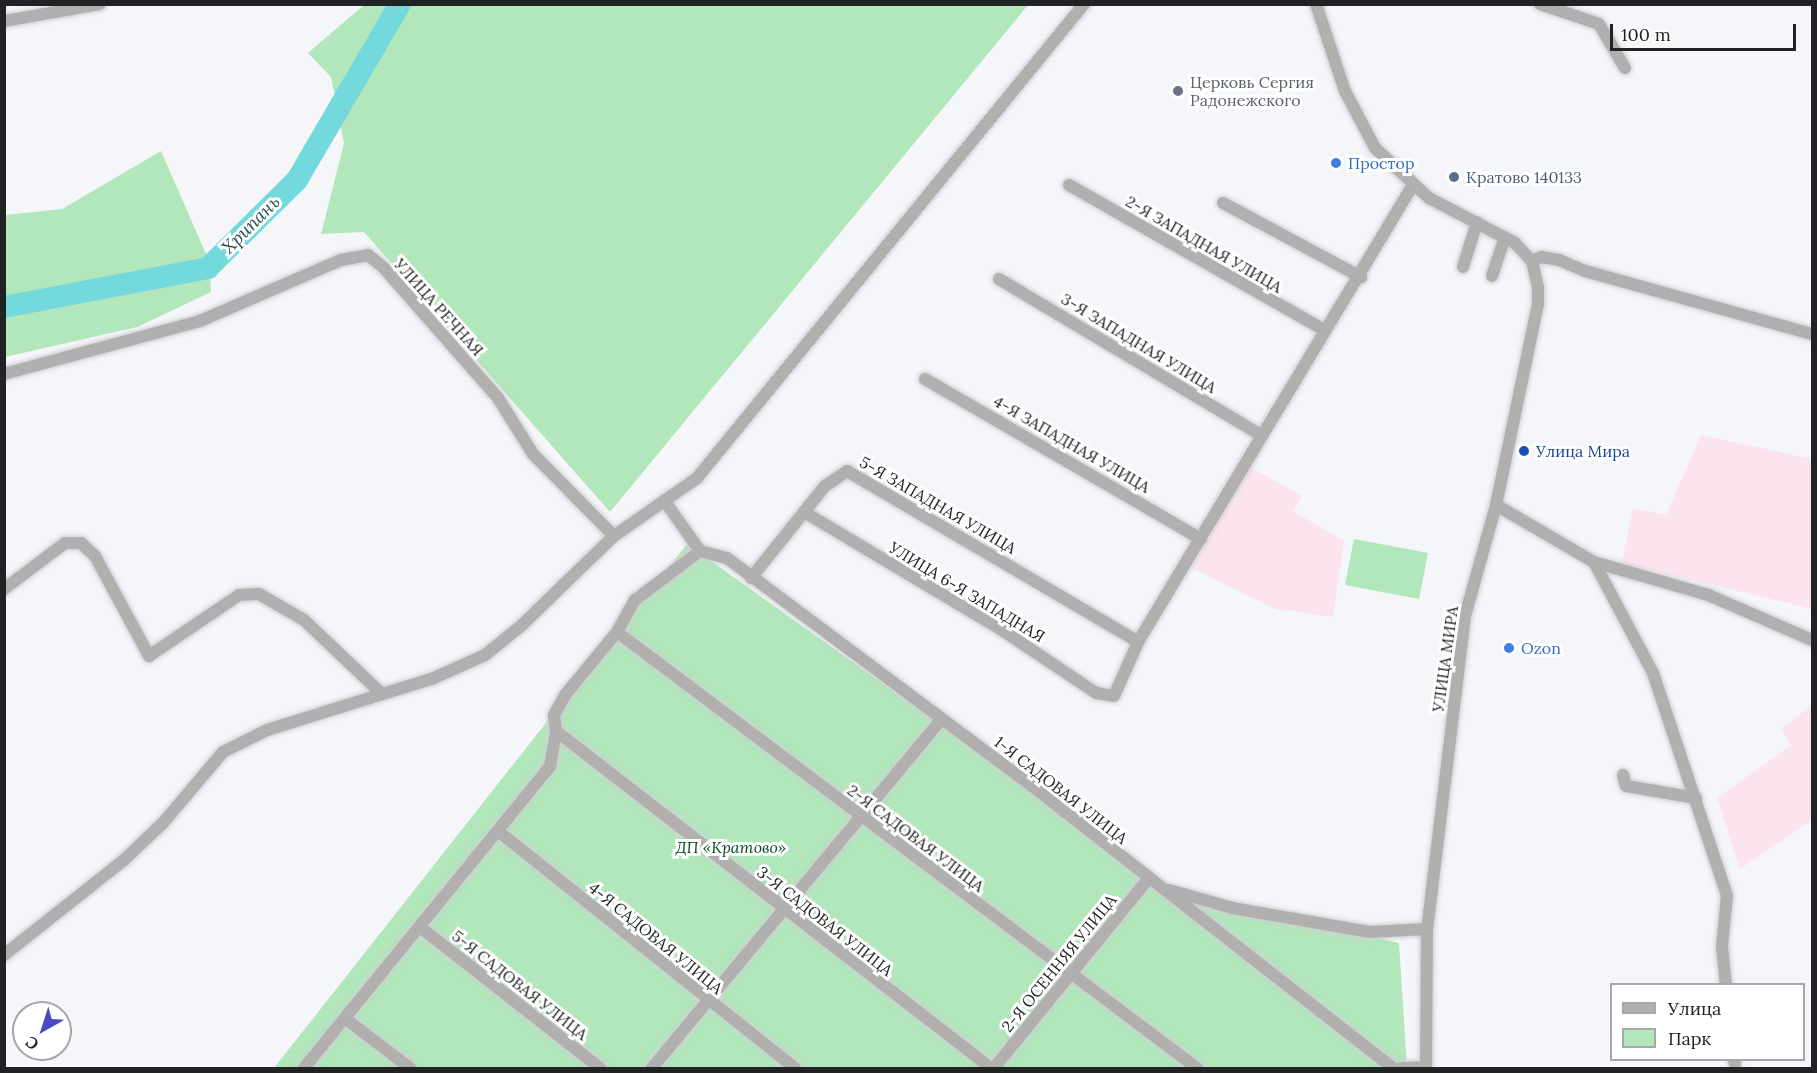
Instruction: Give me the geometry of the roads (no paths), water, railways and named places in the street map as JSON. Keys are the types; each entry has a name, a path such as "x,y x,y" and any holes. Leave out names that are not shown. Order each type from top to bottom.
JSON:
{"street":[{"path":"4,21 100,4"},
{"path":"4,955 125,859 163,823 223,752 267,730 434,678 485,655 522,625 614,536 697,478 1084,4"},
{"path":"1316,4 1345,91 1375,148 1429,198 1505,237 1532,261 1541,257 1559,260 1585,271 1812,334"},
{"path":"1540,4 1599,24 1625,68"},
{"name":"2-Я ЗАПАДНАЯ УЛИЦА","path":"1069,185 1324,330"},
{"path":"1138,642 1202,539 1324,330 1361,277 1413,185"},
{"path":"1223,203 1361,277"},
{"path":"1463,267 1477,222"},
{"path":"1492,276 1505,237"},
{"name":"УЛИЦА РЕЧНАЯ","path":"4,374 200,321 341,260 368,255 383,267 498,398 533,454 614,536"},
{"name":"УЛИЦА МИРА","path":"1426,1068 1427,929 1466,616 1496,505 1538,304 1532,261"},
{"name":"3-Я ЗАПАДНАЯ УЛИЦА","path":"999,279 1262,436"},
{"name":"4-Я ЗАПАДНАЯ УЛИЦА","path":"925,379 1202,539"},
{"name":"5-Я ЗАПАДНАЯ УЛИЦА","path":"751,578 832,478 840,472 853,473 1138,642"},
{"path":"304,1068 550,766 556,731 554,715 565,695 617,632 635,600 700,552 664,500"},
{"path":"1496,505 1594,562 1708,595 1812,640"},
{"name":"УЛИЦА 6-Я ЗАПАДНАЯ","path":"804,512 1002,630 1096,693 1114,696 1138,642"},
{"path":"4,589 65,543 81,543 95,556 149,656 238,596 259,594 304,620 381,693"},
{"name":"1-Я САДОВАЯ УЛИЦА","path":"700,552 728,558 751,578 1046,797 1148,879 1393,1068"},
{"path":"1594,562 1653,673 1698,802 1727,895 1722,947 1726,983"},
{"name":"2-Я САДОВАЯ УЛИЦА","path":"617,632 858,816 1197,1068"},
{"path":"652,1068 858,816 941,720"},
{"name":"3-Я САДОВАЯ УЛИЦА","path":"556,731 781,909 997,1067"},
{"path":"1623,775 1626,786 1698,802"},
{"name":"4-Я САДОВАЯ УЛИЦА","path":"498,831 795,1068"},
{"name":"2-Я ОСЕННЯЯ УЛИЦА","path":"997,1067 1148,879"},
{"path":"1161,888 1232,908 1369,932 1427,929"},
{"name":"5-Я САДОВАЯ УЛИЦА","path":"420,927 600,1068"},
{"path":"346,1019 410,1068"},
{"path":"1401,1068 1426,1068"}],"waterway":[{"name":"Хрипань","path":"4,307 208,268 297,180 400,4"}],"place":[{"name":"Церковь Сергия Радонежского","path":"1178,91"},
{"name":"Простор","path":"1336,163"},
{"name":"Кратово 140133","path":"1454,177"},
{"name":"Улица Мира","path":"1524,451"},
{"name":"Ozon","path":"1509,648"}],"park label":[{"name":"ДП «Кратово»","path":"731,847"}]}
